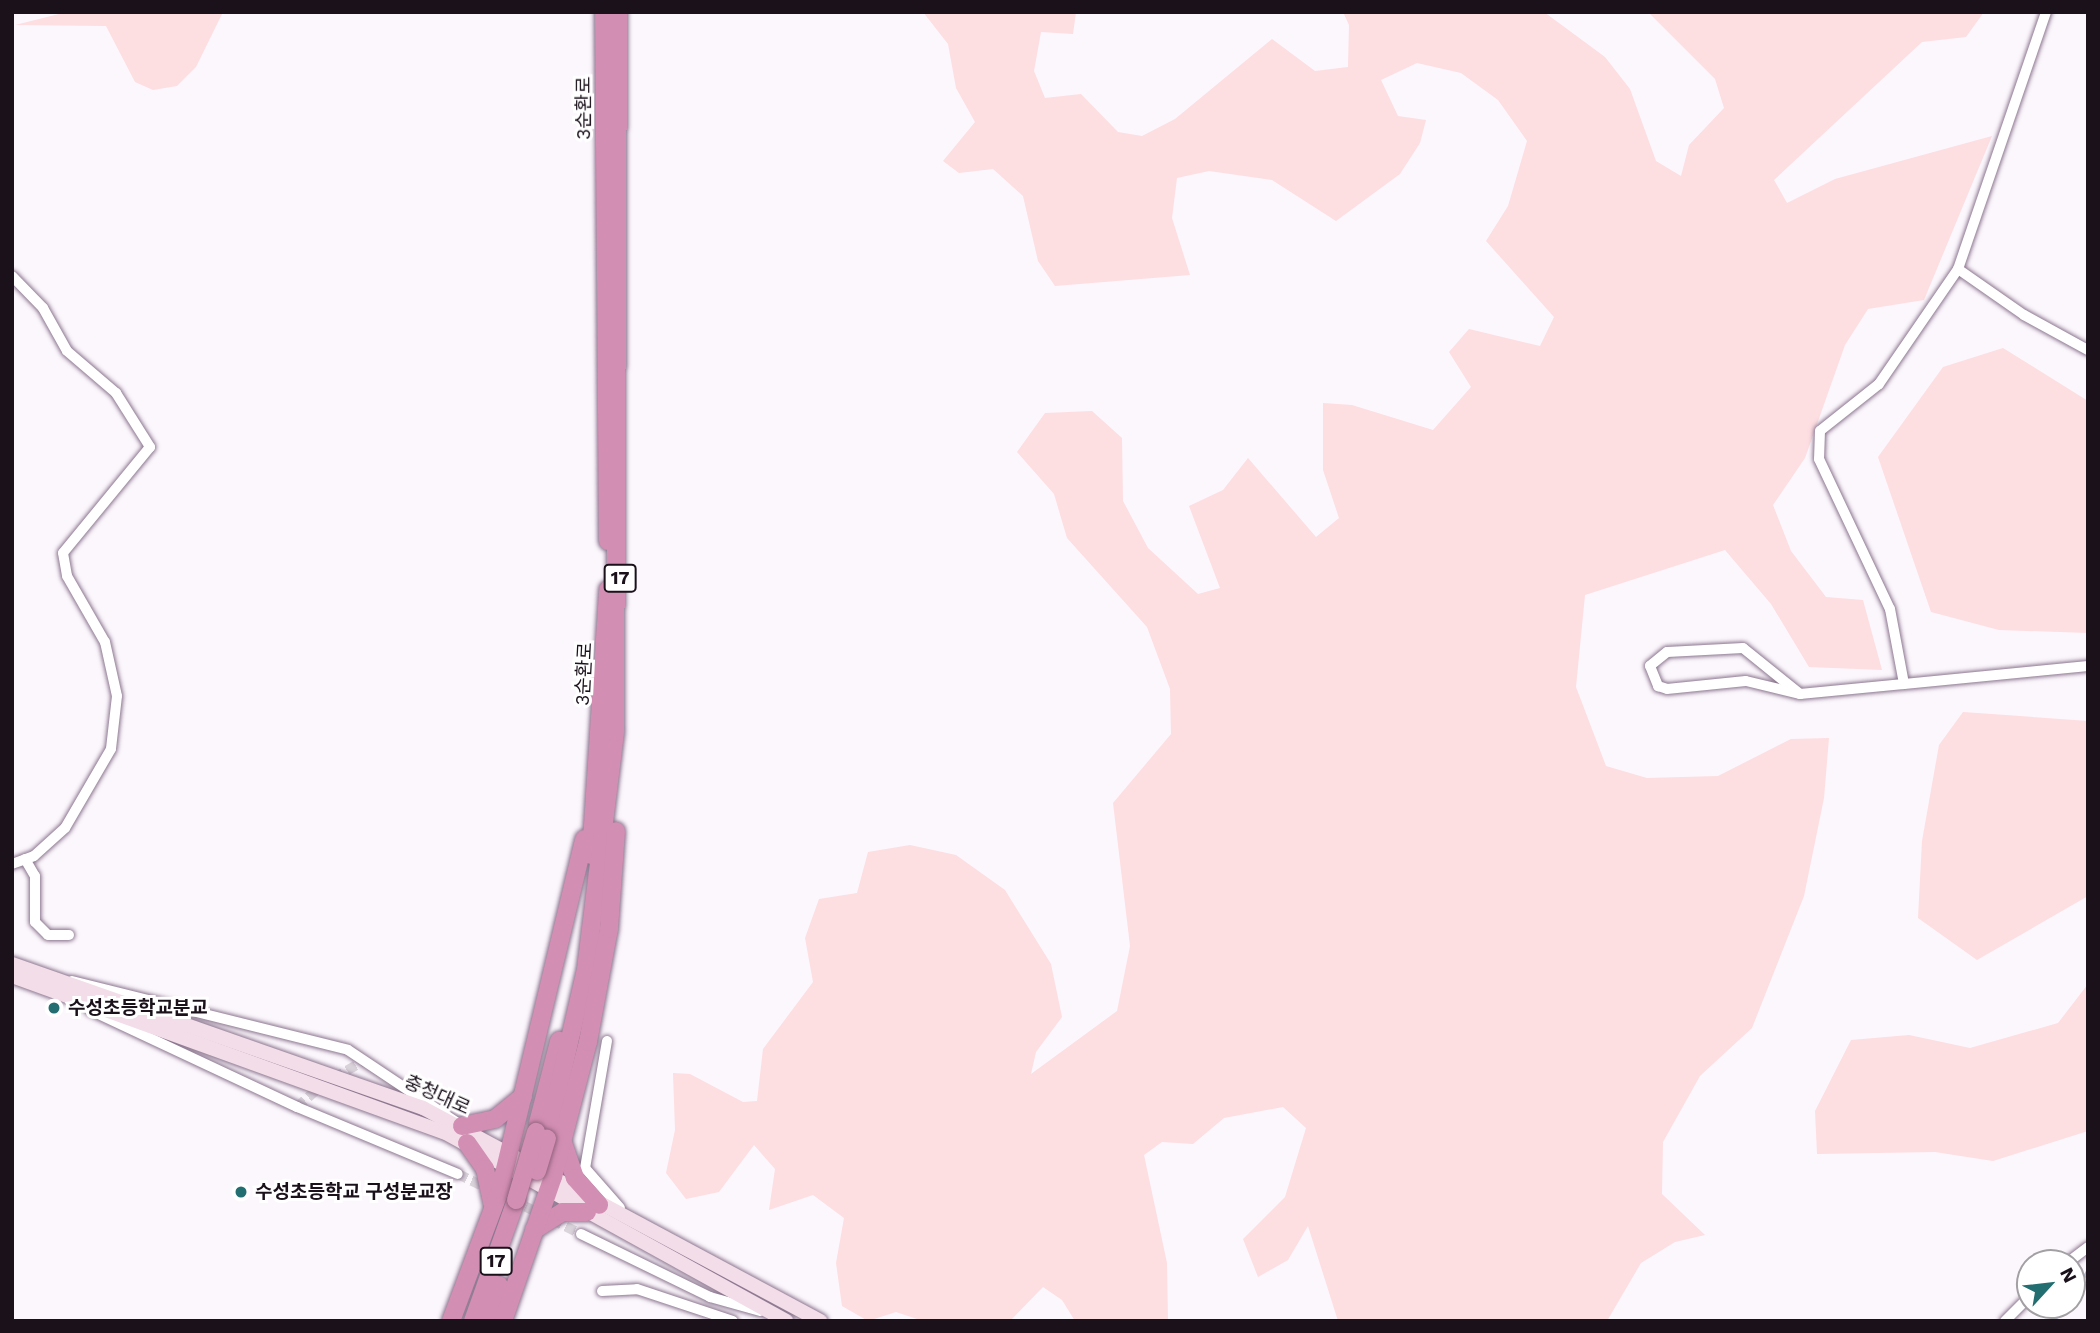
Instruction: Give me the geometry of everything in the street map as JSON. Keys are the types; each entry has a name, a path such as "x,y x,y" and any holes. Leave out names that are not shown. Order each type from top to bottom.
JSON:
{"highway":[{"name":"3순환로","path":"548,1136 581,928 603,718 604,12"},
{"name":"3순환로","path":"486,1321 528,1204 548,1136 595,913 618,677 618,12"},
{"path":"451,1321 500,1190 510,1151 575,886 603,718"},
{"path":"492,1210 488,1177 464,1135 495,1119 523,1096"},
{"path":"528,1204 551,1183 558,1159 548,1136"},
{"path":"534,1230 556,1214 593,1208 548,1136"},
{"path":"510,1151 558,1159"},
{"path":"500,1190 528,1204"},
{"name":"3순환로","path":"473,1321 528,1204"},
{"path":"503,1321 534,1230 528,1204"}],"main road":[{"name":"충청대로","path":"12,964 41,978 314,1066 464,1135"},
{"name":"충청대로","path":"12,976 71,999 510,1151 551,1183 783,1319"},
{"name":"충청대로","path":"593,1208 820,1321"}],"street":[{"path":"1904,684 1889,609 1819,458 1818,444 1829,421 1879,384 1958,269 2046,12"},
{"path":"1958,269 2024,316 2088,350"},
{"path":"12,276 43,308 67,351 116,393 150,447 63,553 67,576 105,642 117,725 111,748 65,828 25,859 12,864"},
{"path":"1800,694 1744,648 1667,652 1650,666 1658,686 1667,689 1746,681 1800,694 2088,666"},
{"path":"25,859 35,876 35,922 48,935 69,935"},
{"path":"41,978 101,983 348,1050 464,1135"},
{"path":"71,999 296,1108 458,1174"},
{"path":"607,1041 586,1150 588,1180 688,1253"},
{"path":"581,1234 710,1297 783,1319"},
{"path":"602,1291 637,1289 733,1321"}],"shaded area":[{"path":"67,12 222,14 196,67 177,86 153,90 135,82 106,26 15,25"},
{"path":"923,12 1076,12 1073,34 1041,32 1034,71 1045,98 1081,94 1118,132 1142,136 1175,119 1272,39 1315,71 1348,67 1349,25 1343,12 1544,12 1605,57 1630,89 1656,161 1681,176 1689,145 1724,108 1715,79 1648,12 1984,12 1966,37 1922,42 1774,180 1787,203 1835,179 1992,136 1924,300 1868,309 1845,345 1805,458 1773,505 1791,551 1826,597 1863,600 1882,670 1809,667 1771,604 1725,550 1585,595 1576,687 1606,766 1647,778 1718,776 1791,739 1829,738 1824,798 1804,896 1752,1028 1700,1076 1663,1142 1662,1194 1705,1235 1675,1242 1641,1263 1607,1321 1338,1321 1308,1226 1288,1260 1258,1277 1243,1239 1285,1197 1306,1128 1283,1107 1224,1118 1193,1144 1162,1142 1144,1155 1167,1263 1168,1321 1075,1321 1062,1300 1043,1287 1010,1321 923,1321 896,1312 868,1321 842,1306 836,1263 844,1218 813,1195 769,1210 775,1169 754,1145 719,1192 686,1199 666,1173 675,1130 673,1073 690,1074 743,1102 757,1101 763,1049 813,982 805,938 819,899 857,893 868,852 910,845 956,855 1005,890 1051,964 1062,1017 1036,1052 1031,1074 1117,1011 1130,946 1113,803 1171,734 1170,689 1147,627 1067,538 1054,494 1017,452 1045,413 1092,411 1122,438 1123,501 1148,548 1198,594 1220,588 1189,506 1223,490 1248,458 1316,537 1339,518 1323,470 1323,403 1352,405 1433,430 1471,387 1449,352 1469,329 1540,346 1554,317 1486,241 1508,206 1527,141 1498,100 1461,73 1417,63 1381,80 1398,116 1426,120 1420,143 1400,174 1336,221 1272,180 1209,171 1177,178 1172,218 1190,275 1055,286 1038,261 1023,196 993,169 959,173 943,161 975,122 956,88 948,44"},
{"path":"2003,348 2088,401 2088,633 1999,630 1931,612 1878,457 1943,367"},
{"path":"1963,712 2088,721 2088,896 1977,960 1918,918 1922,841 1939,745"},
{"path":"2088,984 2088,1131 1993,1161 1935,1152 1817,1154 1815,1111 1851,1040 1909,1035 1970,1048 2058,1023"}],"waterway":[{"path":"2086,1273 2088,1269"}],"tunnel":[{"path":"334,1078 363,1061"},
{"path":"297,1107 321,1086"},
{"path":"458,1174 489,1189"},
{"path":"512,1200 581,1234"}],"place":[{"name":"수성초등학교분교","path":"54,1008"},
{"name":"수성초등학교 구성분교장","path":"241,1192"}]}
